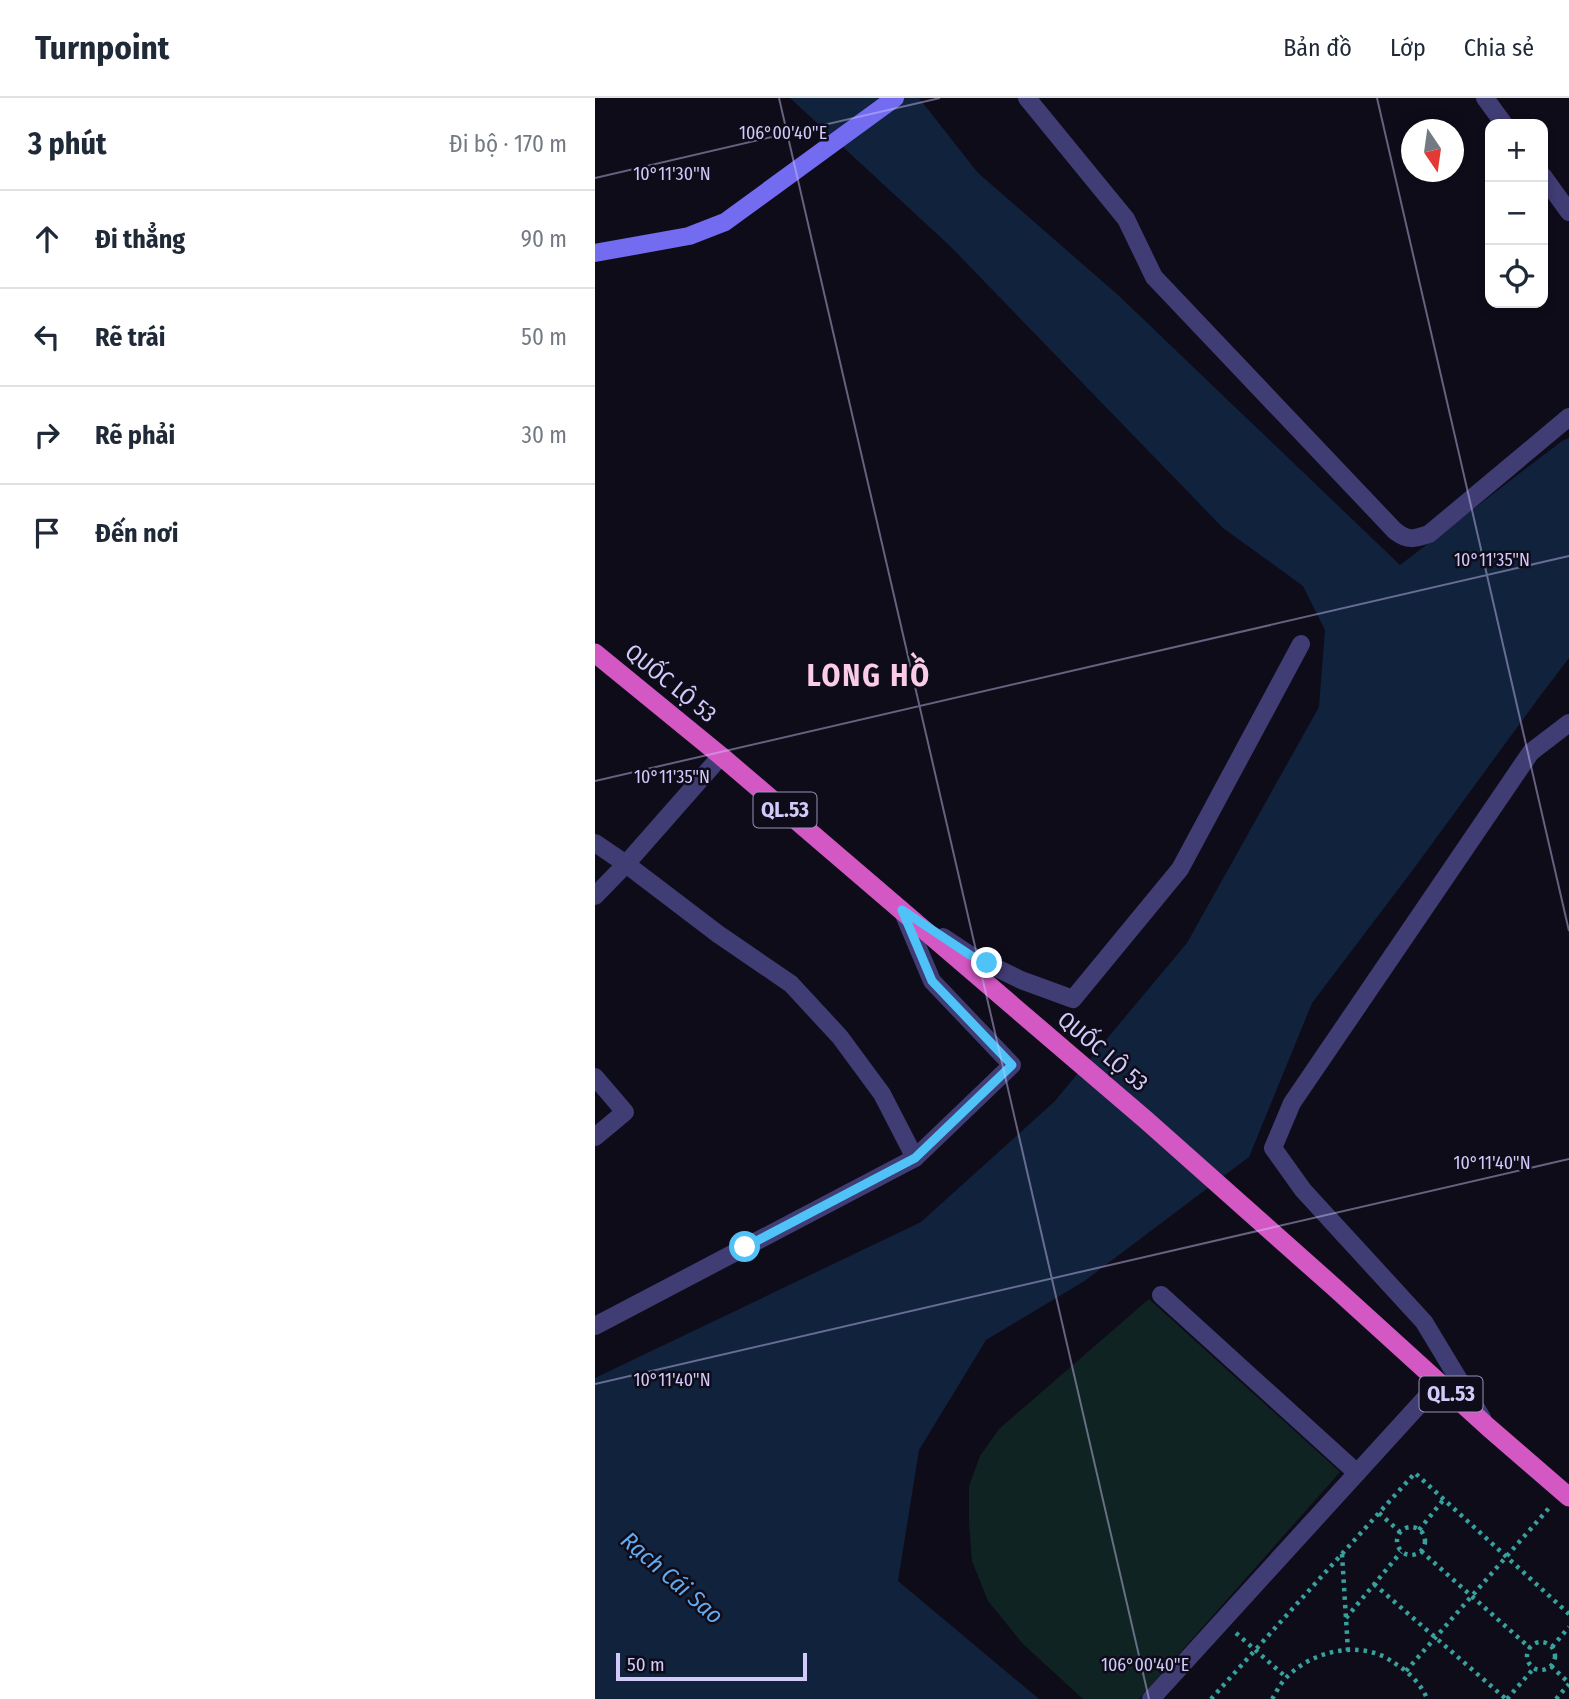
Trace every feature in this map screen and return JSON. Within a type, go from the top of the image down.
[{"type":"highway","name":"QUỐC LỘ 53","points":[[595,653],[721,756],[1146,1120],[1566,1495]]},
{"type":"main road","points":[[595,253],[689,236],[725,222],[895,98]]},
{"type":"street","points":[[1027,98],[1126,219],[1154,277],[1395,531],[1404,537],[1416,539],[1429,534],[1569,417]]},
{"type":"street","points":[[1485,98],[1500,119]]},
{"type":"street","points":[[1547,182],[1569,212]]},
{"type":"street","points":[[902,910],[970,955],[1021,980],[1073,999],[1180,869],[1301,644]]},
{"type":"street","points":[[1488,1427],[1424,1322],[1303,1190],[1273,1148],[1292,1103],[1531,752],[1569,723]]},
{"type":"street","points":[[595,896],[721,756]]},
{"type":"street","points":[[595,843],[791,984],[840,1037],[882,1094],[915,1158]]},
{"type":"street","points":[[595,1326],[915,1158],[1012,1065],[932,981],[902,910]]},
{"type":"street","points":[[595,1077],[625,1112],[595,1136]]},
{"type":"street","points":[[1161,1295],[1357,1473]]},
{"type":"street","points":[[1151,1699],[1439,1383]]},
{"type":"path","points":[[1211,1699],[1415,1473],[1569,1614]]},
{"type":"path","points":[[1406,1671],[1507,1556],[1566,1495]]},
{"type":"path","points":[[1419,1530],[1444,1499]]},
{"type":"path","points":[[1379,1513],[1400,1532]]},
{"type":"path","points":[[1410,1527],[1419,1530],[1425,1541],[1421,1551],[1414,1555],[1401,1552],[1397,1544],[1400,1532],[1410,1527]]},
{"type":"path","points":[[1421,1551],[1530,1648]]},
{"type":"path","points":[[1346,1618],[1401,1552]]},
{"type":"path","points":[[1342,1554],[1348,1651]]},
{"type":"path","points":[[1374,1584],[1506,1699],[1534,1668]]},
{"type":"path","points":[[1222,1620],[1286,1678]]},
{"type":"path","points":[[1552,1647],[1569,1627]]},
{"type":"path","points":[[1541,1642],[1552,1647],[1556,1656],[1551,1666],[1545,1670],[1534,1668],[1527,1658],[1530,1648],[1541,1642]]},
{"type":"path","points":[[1272,1699],[1286,1678],[1304,1663],[1329,1652],[1357,1650],[1383,1656],[1406,1671],[1426,1693],[1427,1699]]},
{"type":"path","points":[[1551,1666],[1569,1683],[1556,1699]]},
{"type":"green space","points":[[1149,1299],[1340,1472],[1139,1699],[1083,1699],[1023,1644],[988,1601],[972,1561],[969,1486],[980,1456],[999,1429]]},
{"type":"water","name":"Rạch Cái Sao","points":[[790,98],[919,98],[978,173],[1118,295],[1400,565],[1569,438],[1569,658],[1312,1003],[1249,1157],[1083,1282],[986,1340],[919,1450],[898,1581],[1039,1699],[595,1699],[595,1378],[921,1222],[1054,1102],[1187,943],[1319,707],[1325,630],[1303,586],[1223,528],[950,246]]},
{"type":"district","name":"LONG HỒ","points":[[869,676]]},
{"type":"route","points":[[745,1247],[915,1158],[1012,1065],[932,981],[902,910],[970,955],[987,963]]}]
